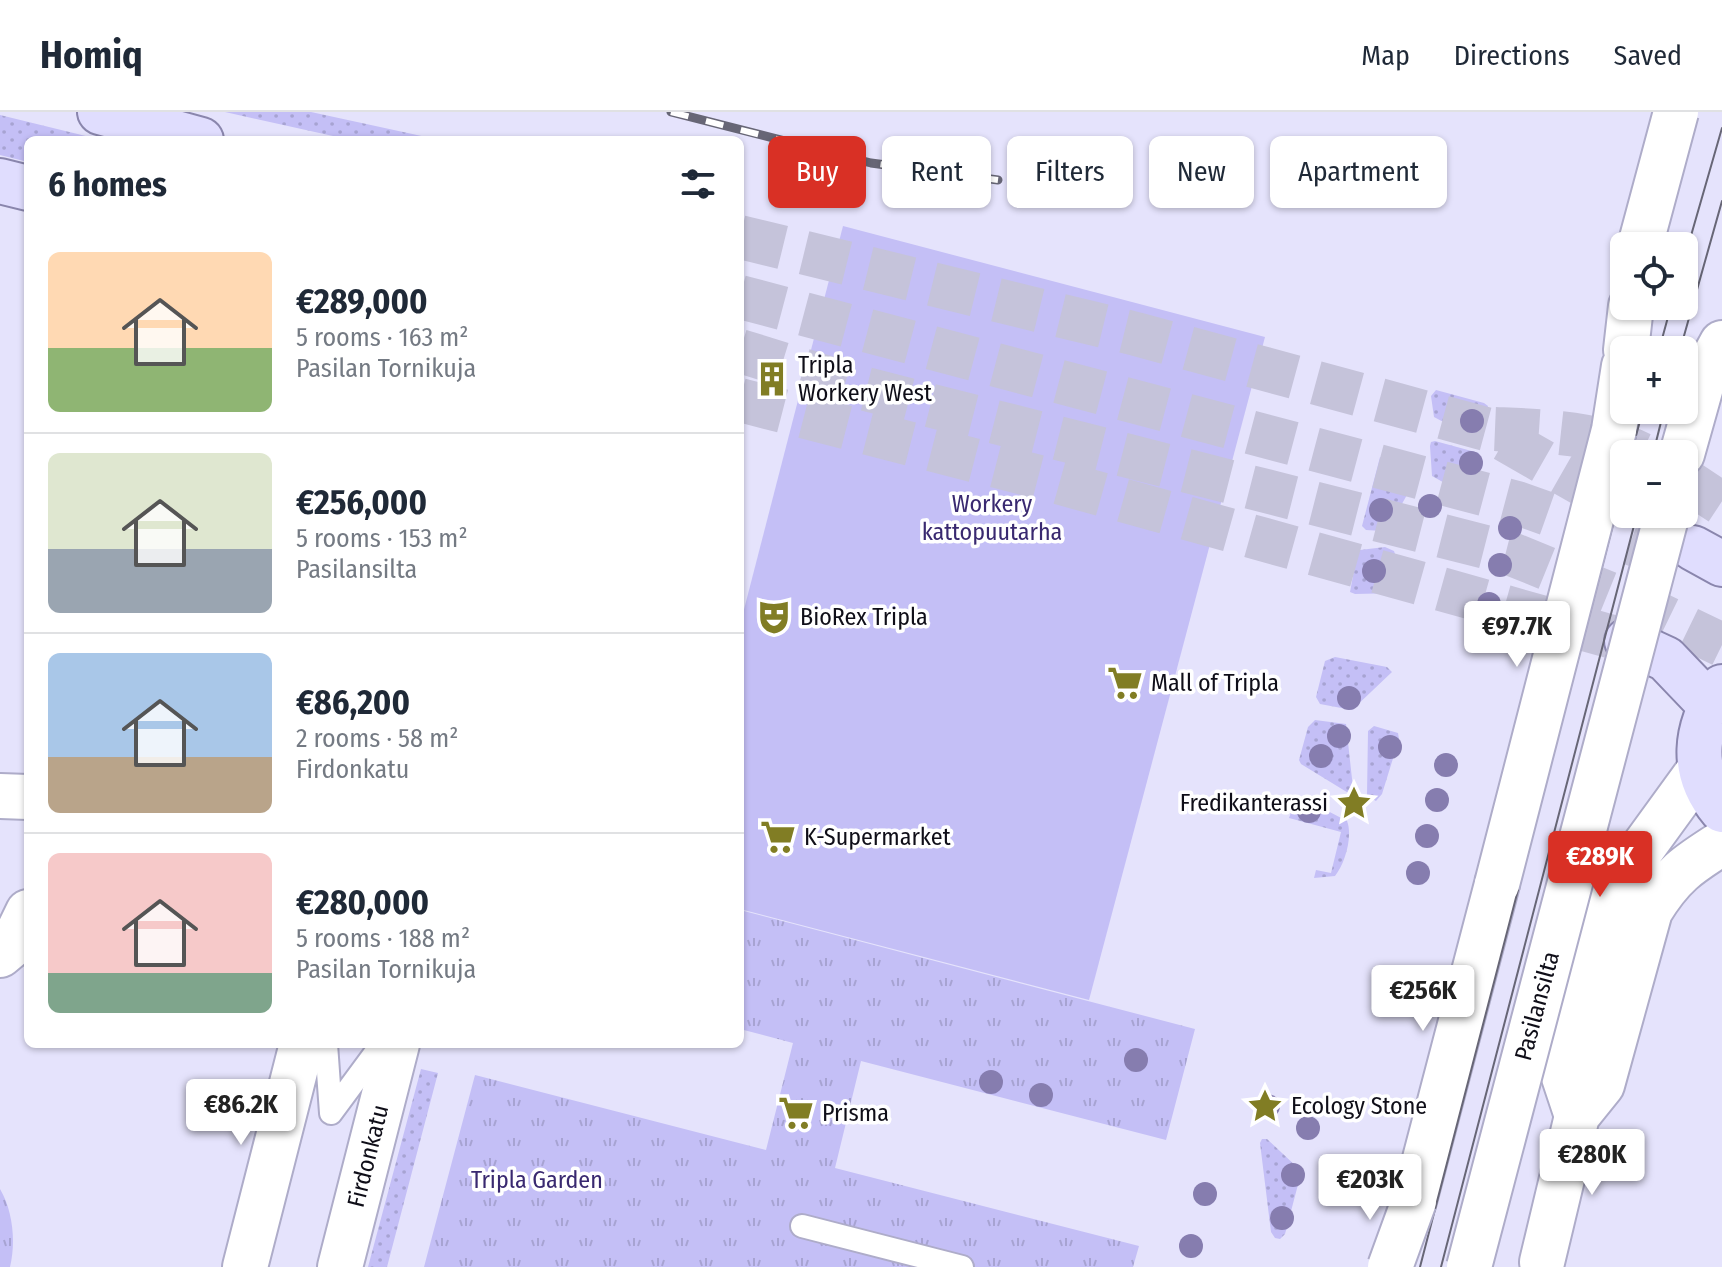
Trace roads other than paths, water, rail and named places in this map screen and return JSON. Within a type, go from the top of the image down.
[{"type":"main road","points":[[100,112],[187,136]]},
{"type":"main road","points":[[0,181],[24,187]]},
{"type":"main road","points":[[1627,641],[1666,659],[1716,696],[1699,739],[1700,769],[1713,800],[1722,810]]},
{"type":"street","points":[[1644,232],[1676,112]]},
{"type":"street","points":[[1686,440],[1704,376],[1722,343]]},
{"type":"street","points":[[1390,1267],[1414,1201],[1436,1119],[1615,424]]},
{"type":"street","name":"Pasilansilta","points":[[1469,1267],[1663,528]]},
{"type":"street","points":[[1577,1116],[1563,1074],[1606,907],[1615,886],[1700,769]]},
{"type":"street","points":[[0,796],[24,797]]},
{"type":"street","points":[[1538,1263],[1577,1116],[1602,1085],[1650,911],[1681,869],[1722,843]]},
{"type":"street","points":[[0,955],[12,945],[24,920]]},
{"type":"street","points":[[245,1267],[301,1048]]},
{"type":"street","name":"Firdonkatu","points":[[340,1267],[396,1048]]},
{"type":"lane","points":[[326,1048],[331,1113],[379,1048]]},
{"type":"lane","points":[[802,1226],[962,1267]]},
{"type":"tunnel","points":[[744,238],[1136,334],[1486,429],[1610,500]]},
{"type":"tunnel","points":[[744,298],[1517,503],[1692,565]]},
{"type":"tunnel","points":[[744,352],[854,386],[1509,553],[1650,610],[1722,645]]},
{"type":"tunnel","points":[[744,401],[1043,478],[1627,641]]},
{"type":"tunnel","points":[[1495,429],[1550,432],[1610,442]]},
{"type":"tunnel","points":[[1698,488],[1722,504]]},
{"type":"tram line","points":[[1692,232],[1722,128]]},
{"type":"tram line","points":[[1684,336],[1722,201]]},
{"type":"tram line","points":[[1663,336],[1667,320]]},
{"type":"tram line","points":[[1635,440],[1639,424]]},
{"type":"tram line","points":[[1656,440],[1660,424]]},
{"type":"tram line","points":[[1420,1267],[1612,528]]},
{"type":"tram line","points":[[1441,1267],[1633,528]]},
{"type":"railway","points":[[671,112],[871,163],[998,180]]},
{"type":"place","name":"Tripla Workery West","points":[[772,379]]},
{"type":"place","name":"BioRex Tripla","points":[[774,617]]},
{"type":"place","name":"Mall of Tripla","points":[[1125,683]]},
{"type":"place","name":"Fredikanterassi","points":[[1354,803]]},
{"type":"place","name":"K-Supermarket","points":[[778,837]]},
{"type":"place","name":"Ecology Stone","points":[[1265,1106]]},
{"type":"place","name":"Prisma","points":[[796,1113]]},
{"type":"park label","name":"Workery kattopuutarha","points":[[992,518]]},
{"type":"park label","name":"Tripla Garden","points":[[537,1180]]}]
